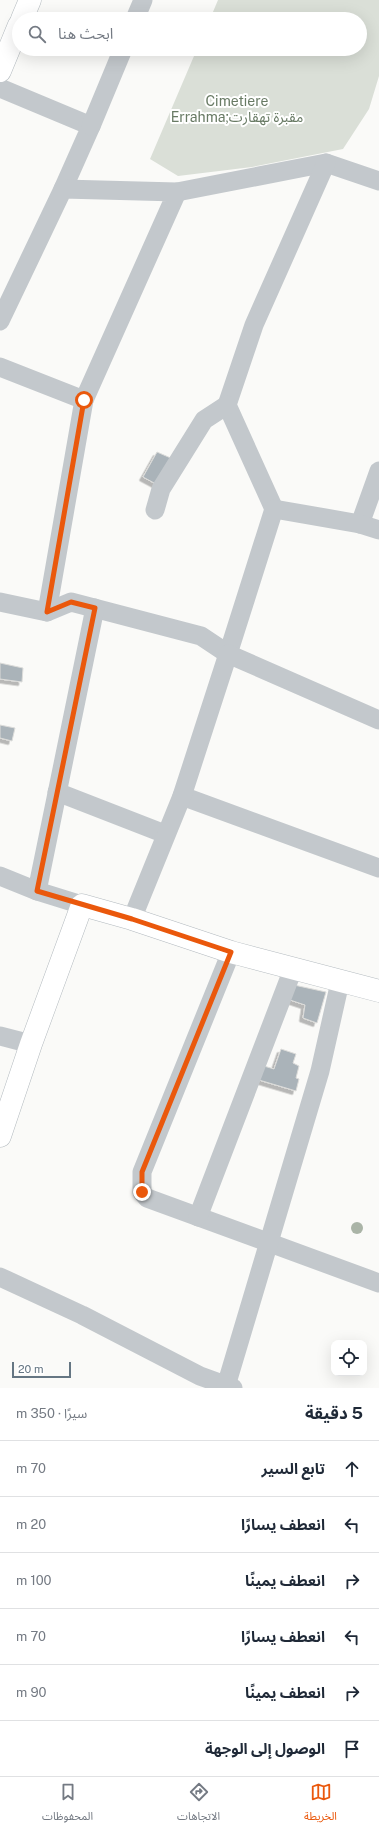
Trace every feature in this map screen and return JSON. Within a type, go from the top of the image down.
[{"type":"street","points":[[25,12],[30,0]]},
{"type":"street","points":[[138,12],[143,0]]},
{"type":"street","points":[[0,71],[12,43]]},
{"type":"street","points":[[0,320],[63,189],[91,126],[119,56]]},
{"type":"street","points":[[0,88],[91,126]]},
{"type":"street","points":[[63,189],[177,192],[326,163],[379,181]]},
{"type":"street","points":[[155,510],[161,489],[204,420],[228,405],[254,325],[326,163]]},
{"type":"street","points":[[47,612],[84,400],[177,192]]},
{"type":"street","points":[[0,367],[84,400]]},
{"type":"street","points":[[132,919],[148,882],[165,834],[182,796],[274,509],[228,405]]},
{"type":"street","points":[[360,524],[379,471]]},
{"type":"street","points":[[274,509],[360,524],[379,530]]},
{"type":"street","points":[[0,602],[47,612],[71,602],[201,636],[228,654],[379,720]]},
{"type":"street","points":[[37,891],[56,792],[95,608]]},
{"type":"street","points":[[56,792],[165,834]]},
{"type":"street","points":[[182,796],[379,868]]},
{"type":"street","points":[[0,876],[37,891],[132,919],[231,952],[340,982],[379,991]]},
{"type":"street","points":[[0,1136],[31,1044],[82,905]]},
{"type":"street","points":[[231,952],[142,1172],[142,1192],[147,1198],[379,1283]]},
{"type":"street","points":[[198,1216],[294,969]]},
{"type":"street","points":[[0,1277],[82,1315],[198,1382],[229,1387],[269,1242],[320,1071],[340,982]]},
{"type":"street","points":[[0,1036],[31,1044]]},
{"type":"green space","name":"Cimetiere Errahma;مقبرة تهقارت","points":[[218,0],[379,0],[379,76],[369,109],[343,149],[252,167],[178,176],[150,159],[194,56],[367,56],[367,12],[213,12]]},
{"type":"building","points":[[157,452],[173,459],[156,484],[143,477]]},
{"type":"building","points":[[0,663],[23,668],[22,682],[0,679]]},
{"type":"building","points":[[0,725],[15,728],[12,741],[0,738]]},
{"type":"building","points":[[294,985],[326,992],[317,1023],[303,1018],[305,1005],[290,1000]]},
{"type":"building","points":[[281,1049],[296,1054],[293,1063],[299,1066],[296,1078],[299,1079],[296,1091],[259,1080],[264,1066],[274,1069]]},
{"type":"route","points":[[84,400],[47,612],[71,602],[95,608],[56,792],[37,891],[132,919],[231,952],[142,1172],[142,1192]]}]
